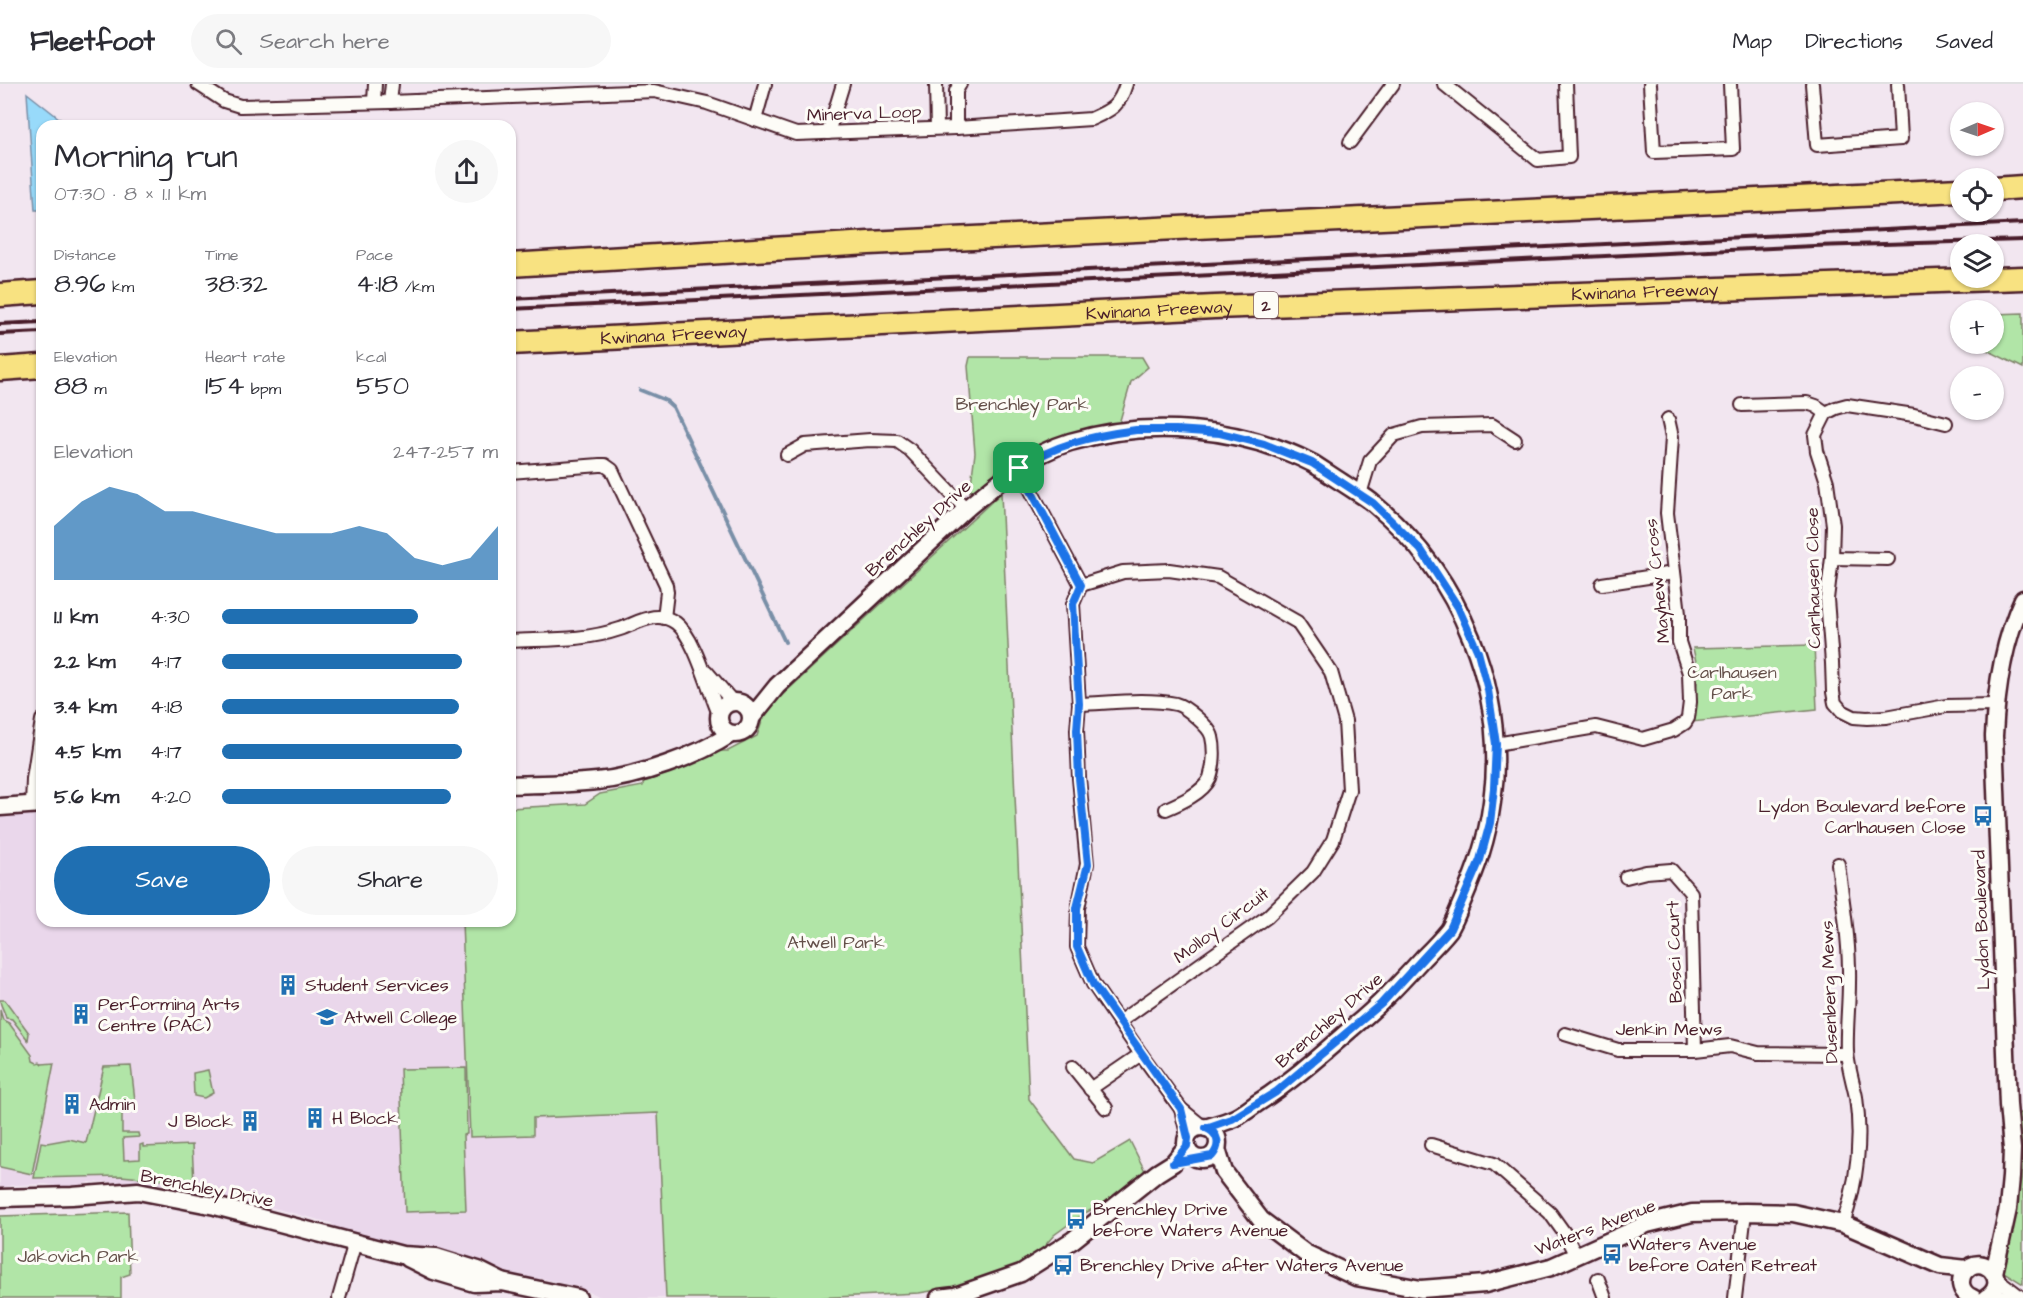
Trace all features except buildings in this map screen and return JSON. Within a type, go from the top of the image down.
[{"type":"highway","points":[[2004,188],[2023,187]]},
{"type":"highway","points":[[516,266],[857,244],[1950,190]]},
{"type":"highway","name":"Kwinana Freeway","points":[[516,343],[1215,307],[2023,279]]},
{"type":"highway","points":[[0,295],[36,292]]},
{"type":"highway","points":[[0,369],[36,366]]},
{"type":"street","name":"Minerva Loop","points":[[198,84],[224,101],[240,106],[390,102],[558,89],[654,91],[707,103],[796,134],[956,129],[1091,118],[1110,111],[1123,96],[1126,84]]},
{"type":"street","points":[[374,102],[375,84]]},
{"type":"street","points":[[390,102],[392,84]]},
{"type":"street","points":[[755,120],[765,84]]},
{"type":"street","points":[[828,133],[843,84]]},
{"type":"street","points":[[936,84],[937,128]]},
{"type":"street","points":[[956,129],[956,91],[960,84]]},
{"type":"street","points":[[1350,142],[1393,84]]},
{"type":"street","points":[[1444,84],[1538,160],[1569,158],[1566,84]]},
{"type":"street","points":[[1650,84],[1654,152],[1732,149],[1731,84]]},
{"type":"street","points":[[1812,84],[1817,145],[1901,139],[1898,84]]},
{"type":"street","points":[[1742,405],[1807,404],[1816,406],[1827,413],[1836,408],[1859,406],[1946,423]]},
{"type":"street","name":"Carlhausen Close","points":[[1827,413],[1815,435],[1830,500],[1833,525],[1827,600],[1835,703],[1842,711],[1854,717],[1867,718],[1886,717],[1946,706],[1995,705]]},
{"type":"street","name":"Mayhew Cross","points":[[1496,744],[1596,727],[1643,740],[1674,730],[1685,723],[1688,718],[1689,673],[1679,642],[1667,513],[1672,437],[1668,419]]},
{"type":"street","points":[[1360,494],[1370,460],[1394,435],[1422,427],[1492,425],[1515,440]]},
{"type":"street","name":"Brenchley Drive","points":[[752,717],[777,686],[966,509],[999,481],[1039,455],[1067,443],[1102,434],[1136,430],[1220,433],[1264,444],[1312,463],[1360,494],[1373,503],[1421,550],[1458,607],[1478,652],[1496,744],[1494,788],[1480,860],[1450,929],[1381,1004],[1276,1092],[1232,1119],[1202,1143],[1157,1173],[1073,1240],[1021,1273],[955,1296],[939,1298]]},
{"type":"street","points":[[787,455],[805,445],[870,440],[897,441],[910,450],[966,509]]},
{"type":"street","points":[[516,472],[600,465],[609,467],[666,585],[668,592],[664,618]]},
{"type":"street","points":[[1019,468],[1081,585],[1073,604],[1079,704],[1077,730],[1079,778],[1088,864],[1077,908],[1077,947],[1093,984],[1181,1109],[1202,1143]]},
{"type":"street","points":[[1832,558],[1888,559]]},
{"type":"street","name":"Molloy Circuit","points":[[1081,585],[1123,572],[1169,570],[1218,577],[1297,622],[1330,672],[1345,721],[1349,790],[1333,840],[1313,872],[1267,917],[1119,1022]]},
{"type":"street","points":[[1602,584],[1674,573]]},
{"type":"street","name":"Lydon Boulevard","points":[[1988,1297],[1996,1287],[1995,1275],[2000,1241],[2008,1209],[2012,1149],[2008,1105],[1994,736],[1995,705],[2006,645],[2023,599]]},
{"type":"street","points":[[516,641],[588,637],[620,629],[647,617],[664,618],[677,624],[683,631],[701,666],[723,723],[736,734],[746,731],[752,717],[748,708],[736,702],[701,666]]},
{"type":"street","name":"Brenchley Drive","points":[[736,702],[777,686]]},
{"type":"street","points":[[516,786],[598,781],[645,771],[693,753],[718,742],[723,723],[724,706],[736,702]]},
{"type":"street","points":[[1079,704],[1149,702],[1178,704],[1194,715],[1212,734],[1214,754],[1209,779],[1190,798],[1166,809]]},
{"type":"street","points":[[36,759],[33,779],[36,798]]},
{"type":"street","points":[[0,807],[36,805]]},
{"type":"street","name":"Dusenberg Mews","points":[[1838,864],[1847,930],[1849,983],[1846,1022],[1847,1054],[1856,1100],[1857,1170],[1852,1198],[1843,1224]]},
{"type":"street","name":"Bosci Court","points":[[1626,877],[1646,872],[1671,870],[1691,893],[1695,1050]]},
{"type":"street","name":"Jenkin Mews","points":[[1565,1034],[1618,1050],[1695,1050],[1730,1046],[1758,1053],[1847,1054]]},
{"type":"street","points":[[1090,1089],[1141,1054]]},
{"type":"street","points":[[1073,1067],[1106,1108]]},
{"type":"street","points":[[1181,1109],[1202,1143]]},
{"type":"street","name":"Waters Avenue","points":[[1202,1143],[1261,1220],[1305,1253],[1356,1277],[1421,1289],[1485,1284],[1551,1268],[1647,1224],[1692,1214],[1745,1212],[1793,1213],[1843,1224],[1940,1266],[1966,1284]]},
{"type":"street","points":[[1431,1145],[1494,1164],[1550,1213],[1565,1234],[1576,1256]]},
{"type":"street","name":"Brenchley Drive","points":[[0,1197],[72,1196],[138,1191],[215,1206],[402,1255],[436,1257],[474,1283],[502,1282],[578,1298]]},
{"type":"street","points":[[1735,1298],[1745,1212]]},
{"type":"street","points":[[1966,1284],[2000,1241]]},
{"type":"street","points":[[339,1298],[355,1242]]},
{"type":"street","points":[[1966,1284],[1987,1266],[2022,1298]]},
{"type":"street","points":[[1598,1279],[1605,1298]]},
{"type":"street","points":[[1988,1297],[2008,1298]]},
{"type":"shaded area","name":"Atwell College","points":[[643,786],[666,1298],[603,1298],[578,1287],[544,1279],[518,1278],[337,1231],[331,1223],[247,1201],[235,1203],[193,1189],[171,1185],[90,1182],[76,1187],[63,1188],[46,1184],[0,1188],[0,814],[36,812],[36,927],[516,927],[516,808],[585,804],[600,794]]},
{"type":"green space","points":[[2023,313],[2023,368],[1995,354],[2004,354],[2004,314]]},
{"type":"green space","name":"Brenchley Park","points":[[970,357],[1142,357],[1148,367],[1131,382],[1119,424],[1047,444],[1007,465],[980,489],[970,491],[975,453],[968,366]]},
{"type":"green space","name":"Atwell Park","points":[[1001,493],[1029,1099],[1074,1159],[1093,1163],[1130,1141],[1146,1173],[1101,1205],[1083,1214],[1054,1235],[1042,1249],[1019,1264],[962,1286],[919,1293],[814,1298],[666,1298],[658,1113],[533,1118],[533,1135],[470,1137],[462,927],[516,927],[516,808],[585,804],[600,794],[643,786],[643,782],[719,751],[728,751],[757,736],[764,716],[776,701]]},
{"type":"green space","name":"Carlhausen Park","points":[[1814,645],[1817,709],[1692,722],[1698,671],[1693,648]]},
{"type":"green space","points":[[0,1000],[5,1000],[29,1033],[28,1040],[12,1019],[6,1018]]},
{"type":"green space","points":[[0,1010],[3,1020],[9,1023],[32,1055],[33,1061],[42,1064],[54,1063],[32,1174],[0,1167]]},
{"type":"green space","points":[[131,1066],[136,1109],[122,1110],[122,1133],[138,1133],[139,1137],[123,1138],[124,1160],[140,1159],[140,1145],[143,1144],[143,1147],[192,1145],[194,1183],[121,1176],[34,1178],[41,1142],[69,1139],[86,1143],[104,1067]]},
{"type":"green space","points":[[466,1068],[467,1134],[463,1135],[466,1210],[405,1212],[400,1069]]},
{"type":"green space","points":[[208,1070],[213,1093],[204,1098],[194,1096],[193,1073]]},
{"type":"green space","points":[[2023,1112],[2023,1284],[2002,1271],[2015,1198],[2017,1114]]},
{"type":"green space","name":"Jakovich Park","points":[[128,1212],[130,1274],[121,1277],[121,1298],[0,1298],[0,1216]]},
{"type":"water","points":[[27,93],[61,120],[36,120],[35,210]]},
{"type":"waterway","points":[[640,390],[665,400],[673,407],[785,642]]},
{"type":"railway","points":[[516,299],[2023,223]]},
{"type":"railway","points":[[516,309],[1814,246],[2023,240]]},
{"type":"railway","points":[[0,324],[36,322]]},
{"type":"railway","points":[[0,334],[36,332]]},
{"type":"place","name":"Lydon Boulevard before Carlhausen Close","points":[[1983,816]]},
{"type":"place","name":"Student Services","points":[[288,985]]},
{"type":"place","name":"Performing Arts Centre (PAC)","points":[[81,1014]]},
{"type":"place","name":"Atwell College","points":[[327,1017]]},
{"type":"place","name":"Admin","points":[[72,1104]]},
{"type":"place","name":"H Block","points":[[315,1118]]},
{"type":"place","name":"J Block","points":[[250,1121]]},
{"type":"place","name":"Brenchley Drive before Waters Avenue","points":[[1076,1219]]},
{"type":"place","name":"Waters Avenue before Oaten Retreat","points":[[1612,1254]]},
{"type":"place","name":"Brenchley Drive after Waters Avenue","points":[[1063,1265]]},
{"type":"route","points":[[1136,430],[1220,433],[1264,444],[1312,463],[1373,503],[1421,550],[1458,607],[1478,652],[1488,690],[1496,744],[1494,788],[1490,823],[1480,860],[1450,929],[1381,1004],[1276,1092],[1232,1119],[1206,1128],[1214,1132],[1218,1140],[1215,1153],[1208,1158],[1173,1163],[1187,1146],[1188,1138],[1181,1109],[1093,984],[1077,947],[1077,908],[1088,864],[1079,778],[1077,730],[1079,704],[1073,604],[1081,585],[1019,468],[1039,455],[1067,443],[1102,434],[1136,430]]}]
